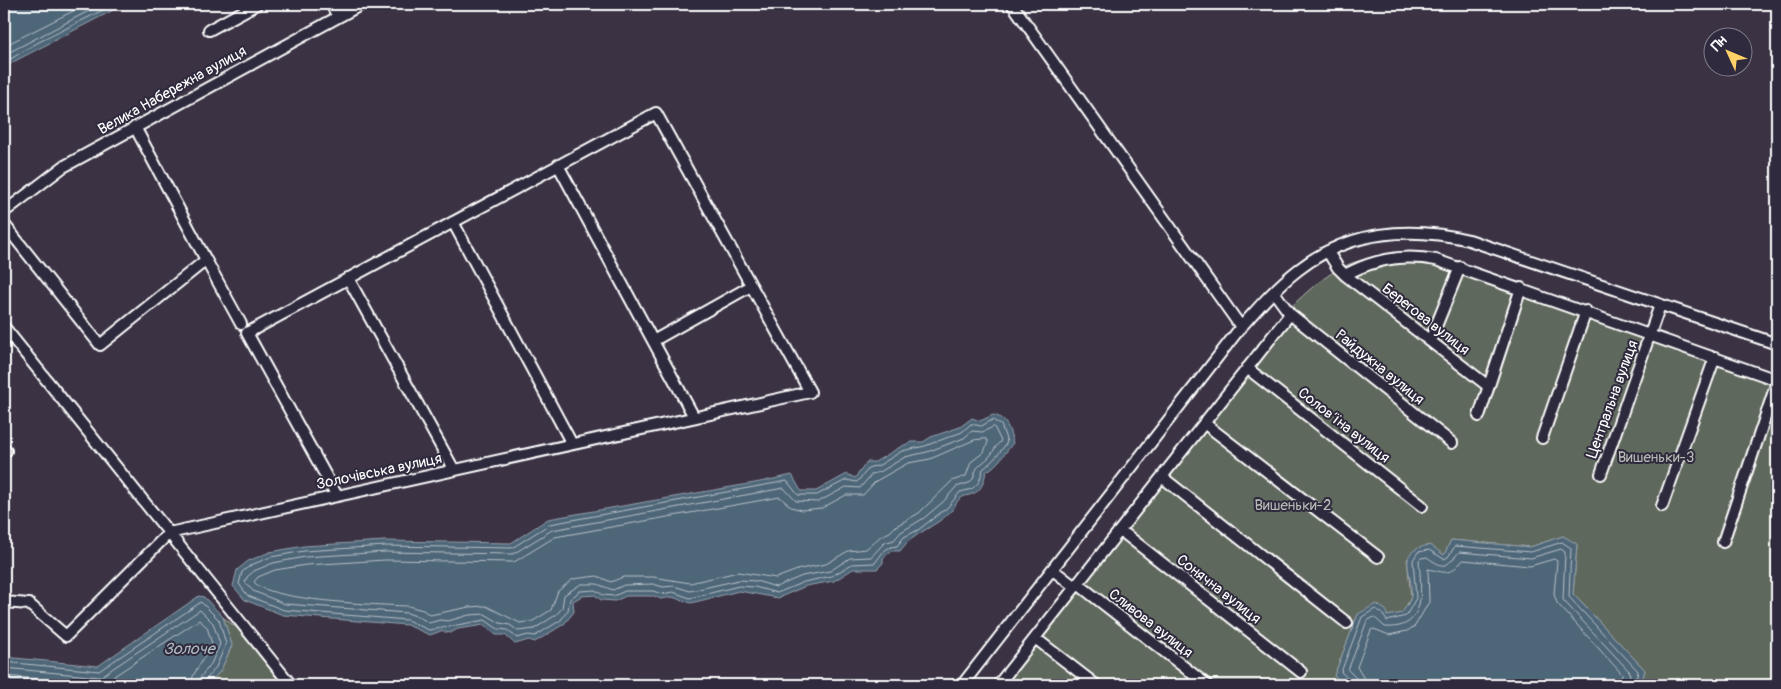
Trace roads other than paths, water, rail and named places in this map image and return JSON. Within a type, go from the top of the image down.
[{"type":"street","points":[[209,30],[257,4]]},
{"type":"street","points":[[331,4],[338,17]]},
{"type":"street","name":"Велика Набережна вулиця","points":[[4,212],[63,167],[362,4]]},
{"type":"street","points":[[1012,4],[1241,328]]},
{"type":"street","points":[[337,496],[247,333],[656,112],[751,286],[653,341]]},
{"type":"street","points":[[135,127],[241,324]]},
{"type":"street","points":[[558,165],[694,417]]},
{"type":"street","points":[[453,222],[572,444]]},
{"type":"street","points":[[4,224],[100,345],[206,260]]},
{"type":"street","points":[[962,685],[1241,328],[1274,292],[1299,269],[1328,252],[1376,236],[1403,231],[1436,233],[1469,240],[1777,344]]},
{"type":"street","name":"Берегова вулиця","points":[[1328,252],[1345,275],[1488,386]]},
{"type":"street","points":[[1345,275],[1371,262],[1391,258],[1420,257],[1460,267],[1521,288],[1777,381],[1722,542]]},
{"type":"street","points":[[1430,341],[1460,267]]},
{"type":"street","points":[[348,278],[454,470]]},
{"type":"street","name":"Золочівська вулиця","points":[[169,532],[810,392],[751,286]]},
{"type":"street","points":[[1479,416],[1521,288]]},
{"type":"street","name":"Райдужна вулиця","points":[[1274,292],[1290,314],[1452,444]]},
{"type":"street","name":"Центральна вулиця","points":[[1601,474],[1660,305]]},
{"type":"street","points":[[1542,438],[1586,311]]},
{"type":"street","points":[[998,685],[1290,314]]},
{"type":"street","points":[[4,327],[291,685]]},
{"type":"street","points":[[1662,506],[1715,357]]},
{"type":"street","name":"Соловʼїна вулиця","points":[[1248,368],[1422,506]]},
{"type":"street","points":[[1204,423],[1378,557]]},
{"type":"street","points":[[1162,477],[1347,622]]},
{"type":"street","name":"Сонячна вулиця","points":[[1120,530],[1300,672]]},
{"type":"street","points":[[4,602],[29,604],[66,636],[169,532]]},
{"type":"street","name":"Сливова вулиця","points":[[1053,570],[1207,685]]},
{"type":"street","points":[[1035,638],[1096,685]]},
{"type":"water","points":[[4,4],[125,4],[13,62],[4,70]]},
{"type":"water","points":[[993,415],[998,416],[1005,422],[1013,443],[998,462],[986,472],[978,491],[959,499],[946,516],[911,539],[900,551],[891,551],[883,558],[883,563],[877,569],[853,569],[834,581],[806,586],[778,598],[739,591],[691,603],[672,597],[661,599],[654,596],[626,596],[615,601],[601,600],[595,595],[582,596],[573,601],[574,612],[564,624],[535,642],[529,640],[515,644],[505,635],[496,635],[484,625],[458,629],[450,633],[441,631],[430,635],[407,625],[283,615],[245,600],[233,586],[237,570],[248,561],[270,552],[304,546],[384,541],[511,543],[548,519],[792,475],[801,491],[816,491],[847,474],[855,478],[867,462],[875,462],[911,442],[923,442],[931,437],[960,427],[972,418],[980,421]]},
{"type":"water","points":[[1563,536],[1577,544],[1573,594],[1645,670],[1641,685],[1349,685],[1334,676],[1358,614],[1376,604],[1386,610],[1387,616],[1402,613],[1411,596],[1408,563],[1412,552],[1430,545],[1444,555],[1451,540],[1530,547]]},
{"type":"water","name":"Золоче","points":[[199,596],[204,597],[223,617],[232,645],[221,670],[208,685],[4,685],[4,657],[98,666]]},
{"type":"park label","name":"Вишеньки-3","points":[[1656,457]]},
{"type":"park label","name":"Вишеньки-2","points":[[1293,505]]}]
